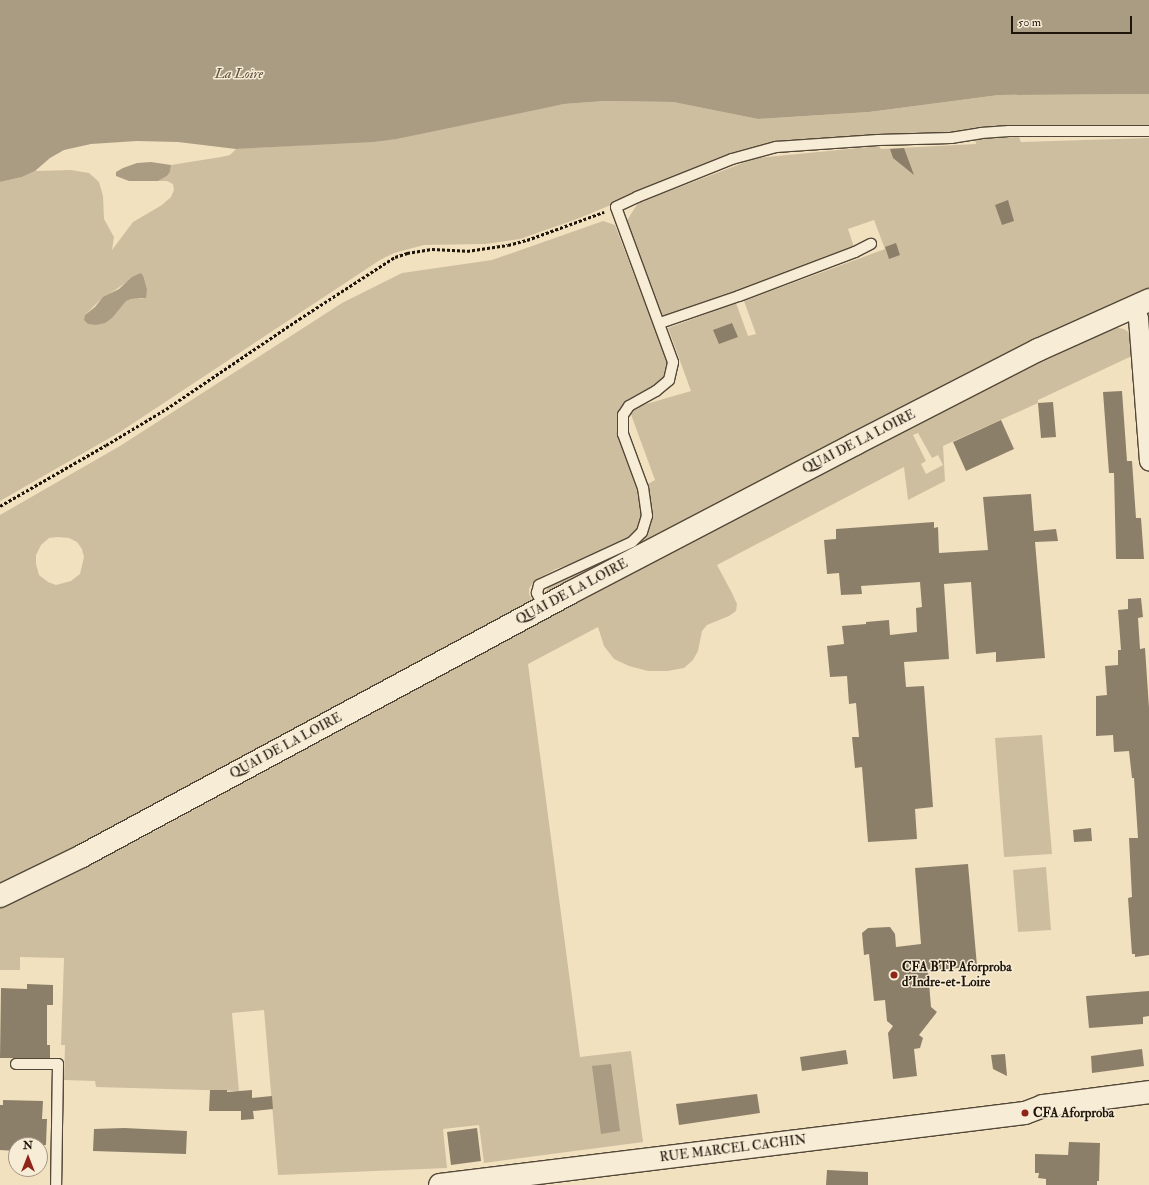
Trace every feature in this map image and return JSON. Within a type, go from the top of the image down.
[{"type":"main road","name":"QUAI DE LA LOIRE","points":[[0,896],[89,852],[544,607],[1030,354],[1142,303]]},
{"type":"main road","name":"RUE MARCEL CACHIN","points":[[440,1185],[1025,1113],[1043,1106],[1149,1092]]},
{"type":"main road","name":"RUE MARCEL CACHIN","points":[[1025,1113],[1045,1118],[1149,1105]]},
{"type":"street","points":[[1142,303],[1138,318],[1149,462]]},
{"type":"lane","points":[[544,607],[537,593],[540,585],[623,548],[632,542],[642,532],[647,516],[643,488],[624,434],[624,415],[629,406],[664,386],[672,374],[673,362],[660,323],[616,207],[637,197],[732,159],[776,147],[878,140],[951,138],[981,133],[1009,131],[1149,131]]},
{"type":"lane","points":[[660,323],[768,285],[855,252],[871,244]]},
{"type":"lane","points":[[16,1064],[58,1064],[56,1185]]},
{"type":"path","points":[[0,506],[166,409],[299,319],[395,257],[407,253],[432,249],[467,251],[508,245],[528,240],[616,207]]},
{"type":"shaded area","points":[[1149,94],[1149,128],[980,128],[944,134],[862,136],[760,146],[739,152],[577,219],[520,239],[486,244],[424,245],[394,253],[380,260],[120,432],[0,501],[0,182],[22,177],[35,171],[71,170],[89,173],[99,182],[103,196],[104,219],[114,237],[112,250],[133,222],[162,205],[171,197],[174,190],[173,184],[167,181],[158,181],[167,176],[170,172],[171,165],[230,155],[236,149],[397,139],[513,113],[564,104],[605,101],[673,102],[758,119],[869,112],[999,95]],"holes":[[[140,273],[144,278],[147,289],[143,299],[131,299],[85,315],[99,301]]]},
{"type":"shaded area","points":[[1019,137],[1021,142],[1149,138],[1149,289],[1051,333],[543,595],[550,585],[644,536],[646,485],[655,480],[629,409],[691,391],[668,328],[736,303],[748,336],[756,334],[744,301],[885,249],[874,220],[848,229],[854,247],[662,319],[626,222],[638,203],[756,158],[879,146],[881,149],[976,144],[975,139]]},
{"type":"shaded area","points":[[603,221],[615,225],[668,364],[665,377],[660,383],[622,411],[643,516],[638,529],[631,538],[588,558],[556,569],[539,578],[529,589],[529,594],[533,602],[107,833],[0,885],[0,515],[120,446],[342,303],[402,273],[492,260]],"holes":[[[49,538],[69,538],[77,542],[82,549],[84,557],[80,574],[71,581],[56,585],[48,582],[39,575],[36,564],[36,555],[41,545]]]},
{"type":"shaded area","points":[[1114,327],[1124,329],[1130,333],[1134,355],[1038,400],[1038,403],[943,446],[945,481],[908,500],[904,467],[717,565],[737,604],[736,611],[729,616],[707,625],[702,631],[698,651],[693,660],[684,668],[667,671],[648,671],[629,666],[614,659],[604,646],[598,627],[528,664],[580,1057],[631,1051],[643,1142],[484,1163],[479,1125],[443,1129],[447,1168],[278,1175],[264,1010],[232,1013],[239,1091],[96,1087],[95,1081],[64,1080],[65,1045],[61,1045],[64,958],[20,957],[20,970],[0,970],[0,907],[74,873],[155,831],[693,540],[1031,365]],"holes":[[[918,433],[932,458],[938,455],[943,465],[926,474],[921,464],[926,461],[913,435]]]},
{"type":"shaded area","points":[[1042,735],[1052,854],[1004,857],[995,738]]},
{"type":"shaded area","points":[[1046,867],[1051,930],[1018,932],[1013,870]]},
{"type":"water","name":"La Loire","points":[[0,0],[1149,0],[1149,94],[999,95],[869,112],[758,119],[673,102],[605,101],[564,104],[397,139],[373,142],[236,149],[178,142],[137,141],[91,144],[64,150],[50,158],[35,171],[22,177],[0,182]]},
{"type":"water","points":[[151,162],[171,165],[170,172],[167,176],[158,181],[129,181],[116,176],[116,172],[123,168],[137,163]]},
{"type":"water","points":[[140,273],[144,278],[147,289],[146,298],[131,299],[126,301],[112,318],[105,323],[96,325],[88,324],[84,320],[85,315],[95,307],[103,297],[119,289],[132,277]]},
{"type":"water","points":[[611,1064],[620,1131],[601,1134],[592,1066]]},
{"type":"building","points":[[904,148],[914,175],[893,158],[890,149]]},
{"type":"building","points":[[1008,200],[1014,221],[1002,225],[995,205]]},
{"type":"building","points":[[896,243],[900,255],[889,259],[885,247]]},
{"type":"building","points":[[732,323],[738,337],[719,344],[713,330]]},
{"type":"building","points":[[1122,391],[1127,461],[1132,461],[1136,518],[1141,518],[1144,559],[1116,559],[1114,473],[1109,473],[1103,392]]},
{"type":"building","points":[[1053,402],[1056,437],[1041,438],[1038,403]]},
{"type":"building","points":[[1001,420],[1014,449],[966,471],[953,442]]},
{"type":"building","points":[[1031,494],[1034,531],[1056,529],[1058,541],[1035,542],[1045,658],[996,662],[996,652],[976,654],[971,582],[944,584],[949,659],[904,662],[906,687],[924,686],[933,807],[915,809],[917,839],[868,842],[862,767],[855,768],[852,737],[859,737],[856,703],[849,704],[847,676],[830,677],[827,646],[844,644],[842,626],[866,624],[866,622],[889,620],[890,635],[917,632],[916,608],[922,607],[920,582],[861,586],[862,594],[841,595],[839,573],[827,574],[824,540],[836,539],[836,529],[934,522],[934,528],[938,527],[939,553],[988,550],[983,497]]},
{"type":"building","points":[[1141,598],[1143,617],[1138,618],[1140,649],[1145,648],[1149,708],[1149,955],[1135,957],[1135,954],[1132,954],[1128,898],[1132,897],[1129,838],[1138,838],[1134,778],[1132,778],[1129,751],[1114,752],[1113,735],[1096,736],[1096,696],[1107,695],[1105,666],[1118,665],[1118,650],[1121,650],[1118,610],[1128,609],[1128,599]]},
{"type":"building","points":[[1091,828],[1092,841],[1074,842],[1073,830]]},
{"type":"building","points":[[968,864],[977,966],[928,971],[931,1007],[937,1012],[919,1035],[923,1038],[920,1048],[914,1049],[917,1076],[893,1079],[888,1033],[893,1026],[887,1021],[885,1000],[874,1001],[869,954],[864,955],[862,933],[868,928],[890,927],[895,934],[896,947],[921,944],[915,868]]},
{"type":"building","points":[[27,984],[53,985],[53,1005],[47,1005],[47,1045],[50,1045],[50,1058],[0,1058],[1,988],[27,989]]},
{"type":"building","points":[[1149,991],[1149,1016],[1143,1017],[1143,1024],[1089,1028],[1086,996]]},
{"type":"building","points":[[1142,1049],[1144,1066],[1092,1073],[1091,1056]]},
{"type":"building","points":[[846,1050],[848,1064],[802,1071],[800,1057]]},
{"type":"building","points":[[1005,1054],[1007,1076],[993,1069],[991,1055]]},
{"type":"building","points":[[210,1090],[227,1090],[227,1092],[252,1090],[252,1098],[272,1096],[273,1109],[253,1111],[254,1119],[241,1120],[241,1111],[209,1111]]},
{"type":"building","points":[[757,1094],[760,1113],[679,1125],[676,1104]]},
{"type":"building","points":[[3,1100],[43,1101],[42,1119],[47,1119],[46,1137],[8,1137],[8,1150],[0,1150],[0,1105],[3,1105]]},
{"type":"building","points":[[124,1128],[187,1131],[186,1154],[93,1151],[94,1129]]},
{"type":"building","points":[[477,1128],[481,1161],[451,1165],[447,1132]]},
{"type":"building","points":[[1069,1142],[1100,1143],[1099,1181],[1097,1181],[1097,1185],[1046,1185],[1046,1179],[1038,1178],[1039,1173],[1035,1173],[1035,1154],[1068,1155]]},
{"type":"building","points":[[827,1170],[868,1172],[868,1185],[826,1185]]},
{"type":"place","name":"CFA BTP Aforproba d'Indre-et-Loire","points":[[894,975]]},
{"type":"place","name":"CFA Aforproba","points":[[1025,1113]]}]
